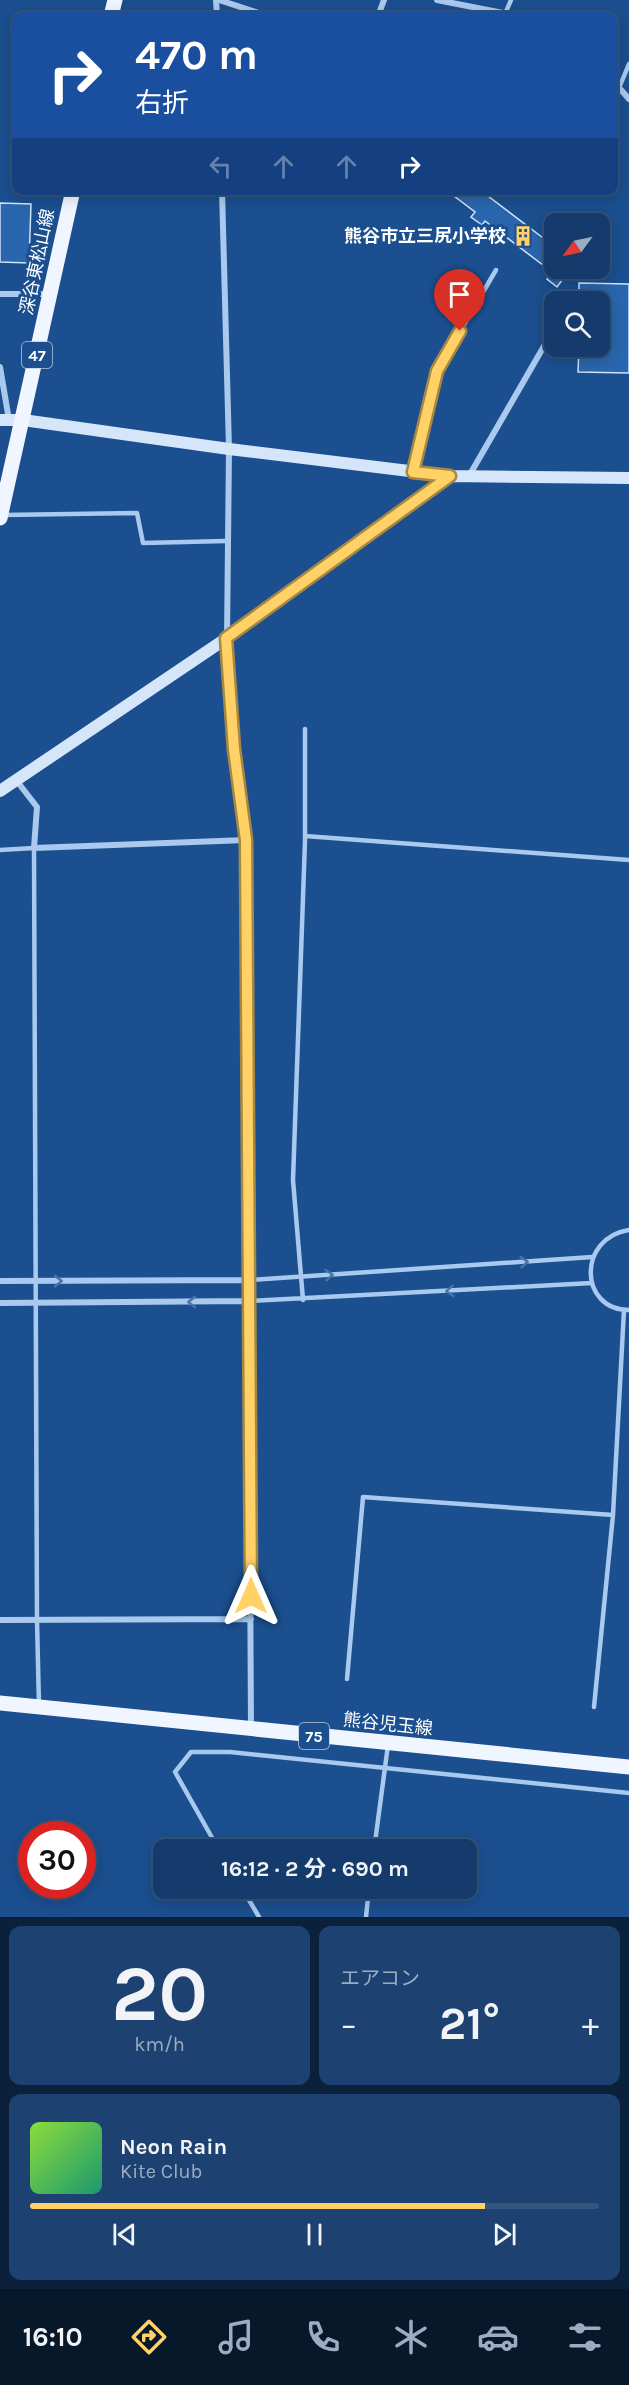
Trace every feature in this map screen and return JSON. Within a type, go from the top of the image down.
[{"type":"main road","name":"深谷東松山線","points":[[0,517],[11,420],[50,294],[72,195]]},
{"type":"main road","name":"熊谷児玉線","points":[[0,1703],[629,1767]]},
{"type":"street","points":[[217,0],[255,12]]},
{"type":"street","points":[[436,0],[495,12]]},
{"type":"street","points":[[619,87],[629,99]]},
{"type":"street","points":[[222,195],[229,450],[226,638],[234,749],[246,840],[251,1729]]},
{"type":"street","points":[[0,294],[50,294]]},
{"type":"street","points":[[469,477],[544,346]]},
{"type":"street","points":[[0,367],[11,420],[229,450],[450,476],[629,478]]},
{"type":"street","points":[[0,791],[226,638],[450,476]]},
{"type":"street","points":[[16,780],[37,807],[34,848],[246,840]]},
{"type":"street","points":[[0,1281],[250,1280]]},
{"type":"street","points":[[0,1303],[250,1301]]},
{"type":"street","points":[[0,1620],[251,1619]]},
{"type":"lane","points":[[619,87],[629,64]]},
{"type":"lane","points":[[413,472],[437,371],[496,270]]},
{"type":"lane","points":[[0,517],[137,513],[143,543],[226,541]]},
{"type":"lane","points":[[303,1300],[293,1180],[305,836],[305,729]]},
{"type":"lane","points":[[305,836],[629,860]]},
{"type":"lane","points":[[0,850],[34,848],[39,1707]]},
{"type":"lane","points":[[594,1707],[613,1515],[626,1310],[604,1301],[592,1283],[592,1257],[607,1237],[629,1230]]},
{"type":"lane","points":[[250,1280],[592,1257]]},
{"type":"lane","points":[[250,1301],[592,1283]]},
{"type":"lane","points":[[347,1679],[363,1497],[613,1515]]},
{"type":"lane","points":[[375,1839],[388,1744]]},
{"type":"lane","points":[[213,1839],[175,1773],[192,1752],[230,1752],[629,1793]]},
{"type":"lane","points":[[248,1899],[259,1917]]},
{"type":"lane","points":[[366,1917],[368,1899]]},
{"type":"building","name":"熊谷市立三尻小学校","points":[[453,195],[487,195],[544,239],[544,266],[485,221],[482,225],[471,217],[475,212]]},
{"type":"building","points":[[0,203],[31,204],[29,263],[0,262]]},
{"type":"building","name":"熊谷市立三尻小学校","points":[[547,279],[563,279],[557,287]]},
{"type":"building","points":[[579,283],[629,284],[629,373],[578,372],[579,357],[610,357],[610,291],[579,291]]},
{"type":"place","name":"熊谷市立三尻小学校","points":[[523,236]]},
{"type":"route","points":[[251,1596],[246,840],[234,749],[226,638],[450,476],[413,472],[437,371],[460,331]]}]
